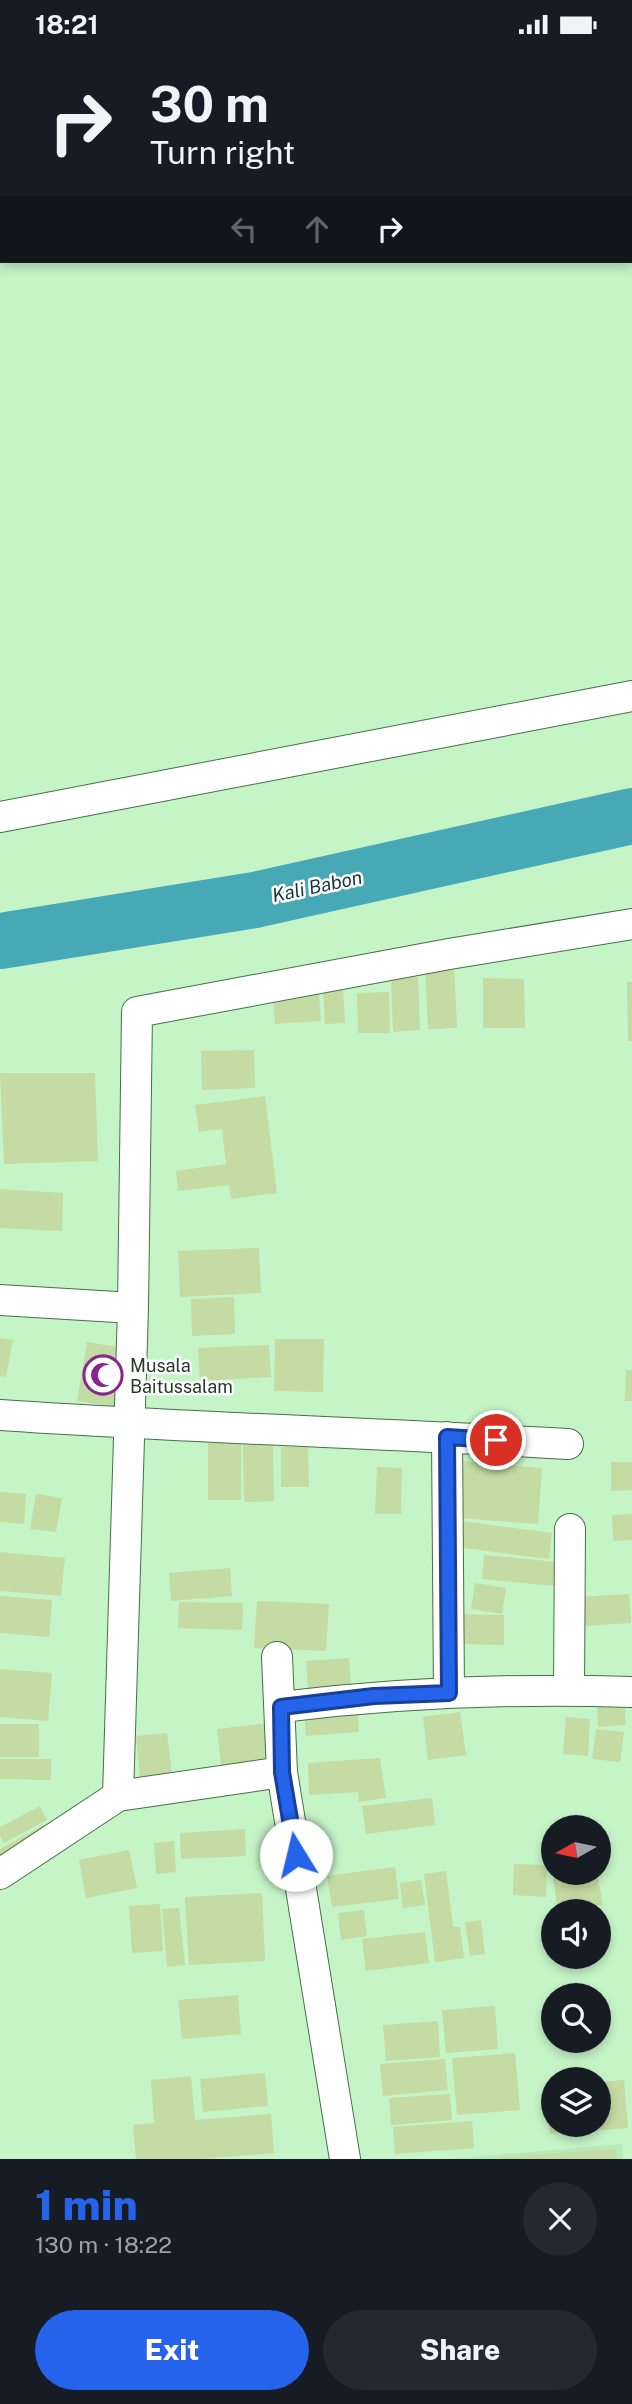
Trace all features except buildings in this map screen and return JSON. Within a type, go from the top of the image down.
[{"type":"street","points":[[0,817],[632,696]]},
{"type":"street","points":[[118,1796],[133,1308],[137,1012],[449,954],[632,924]]},
{"type":"street","points":[[0,1300],[133,1308]]},
{"type":"street","points":[[0,1415],[130,1424],[569,1444]]},
{"type":"street","points":[[447,1437],[449,1693]]},
{"type":"street","points":[[569,1689],[570,1529]]},
{"type":"street","points":[[277,1657],[282,1772],[345,2159]]},
{"type":"street","points":[[281,1707],[374,1696],[569,1689],[632,1692]]},
{"type":"street","points":[[0,1874],[118,1796],[282,1772]]},
{"type":"shaded area","points":[[622,2144],[623,2159],[450,2159]]},
{"type":"waterway","name":"Kali Babon","points":[[0,941],[255,900],[632,816]]},
{"type":"place","name":"Musala Baitussalam","points":[[103,1375]]},
{"type":"route","points":[[296,1855],[282,1772],[281,1707],[374,1696],[449,1693],[447,1437],[496,1440]]}]
